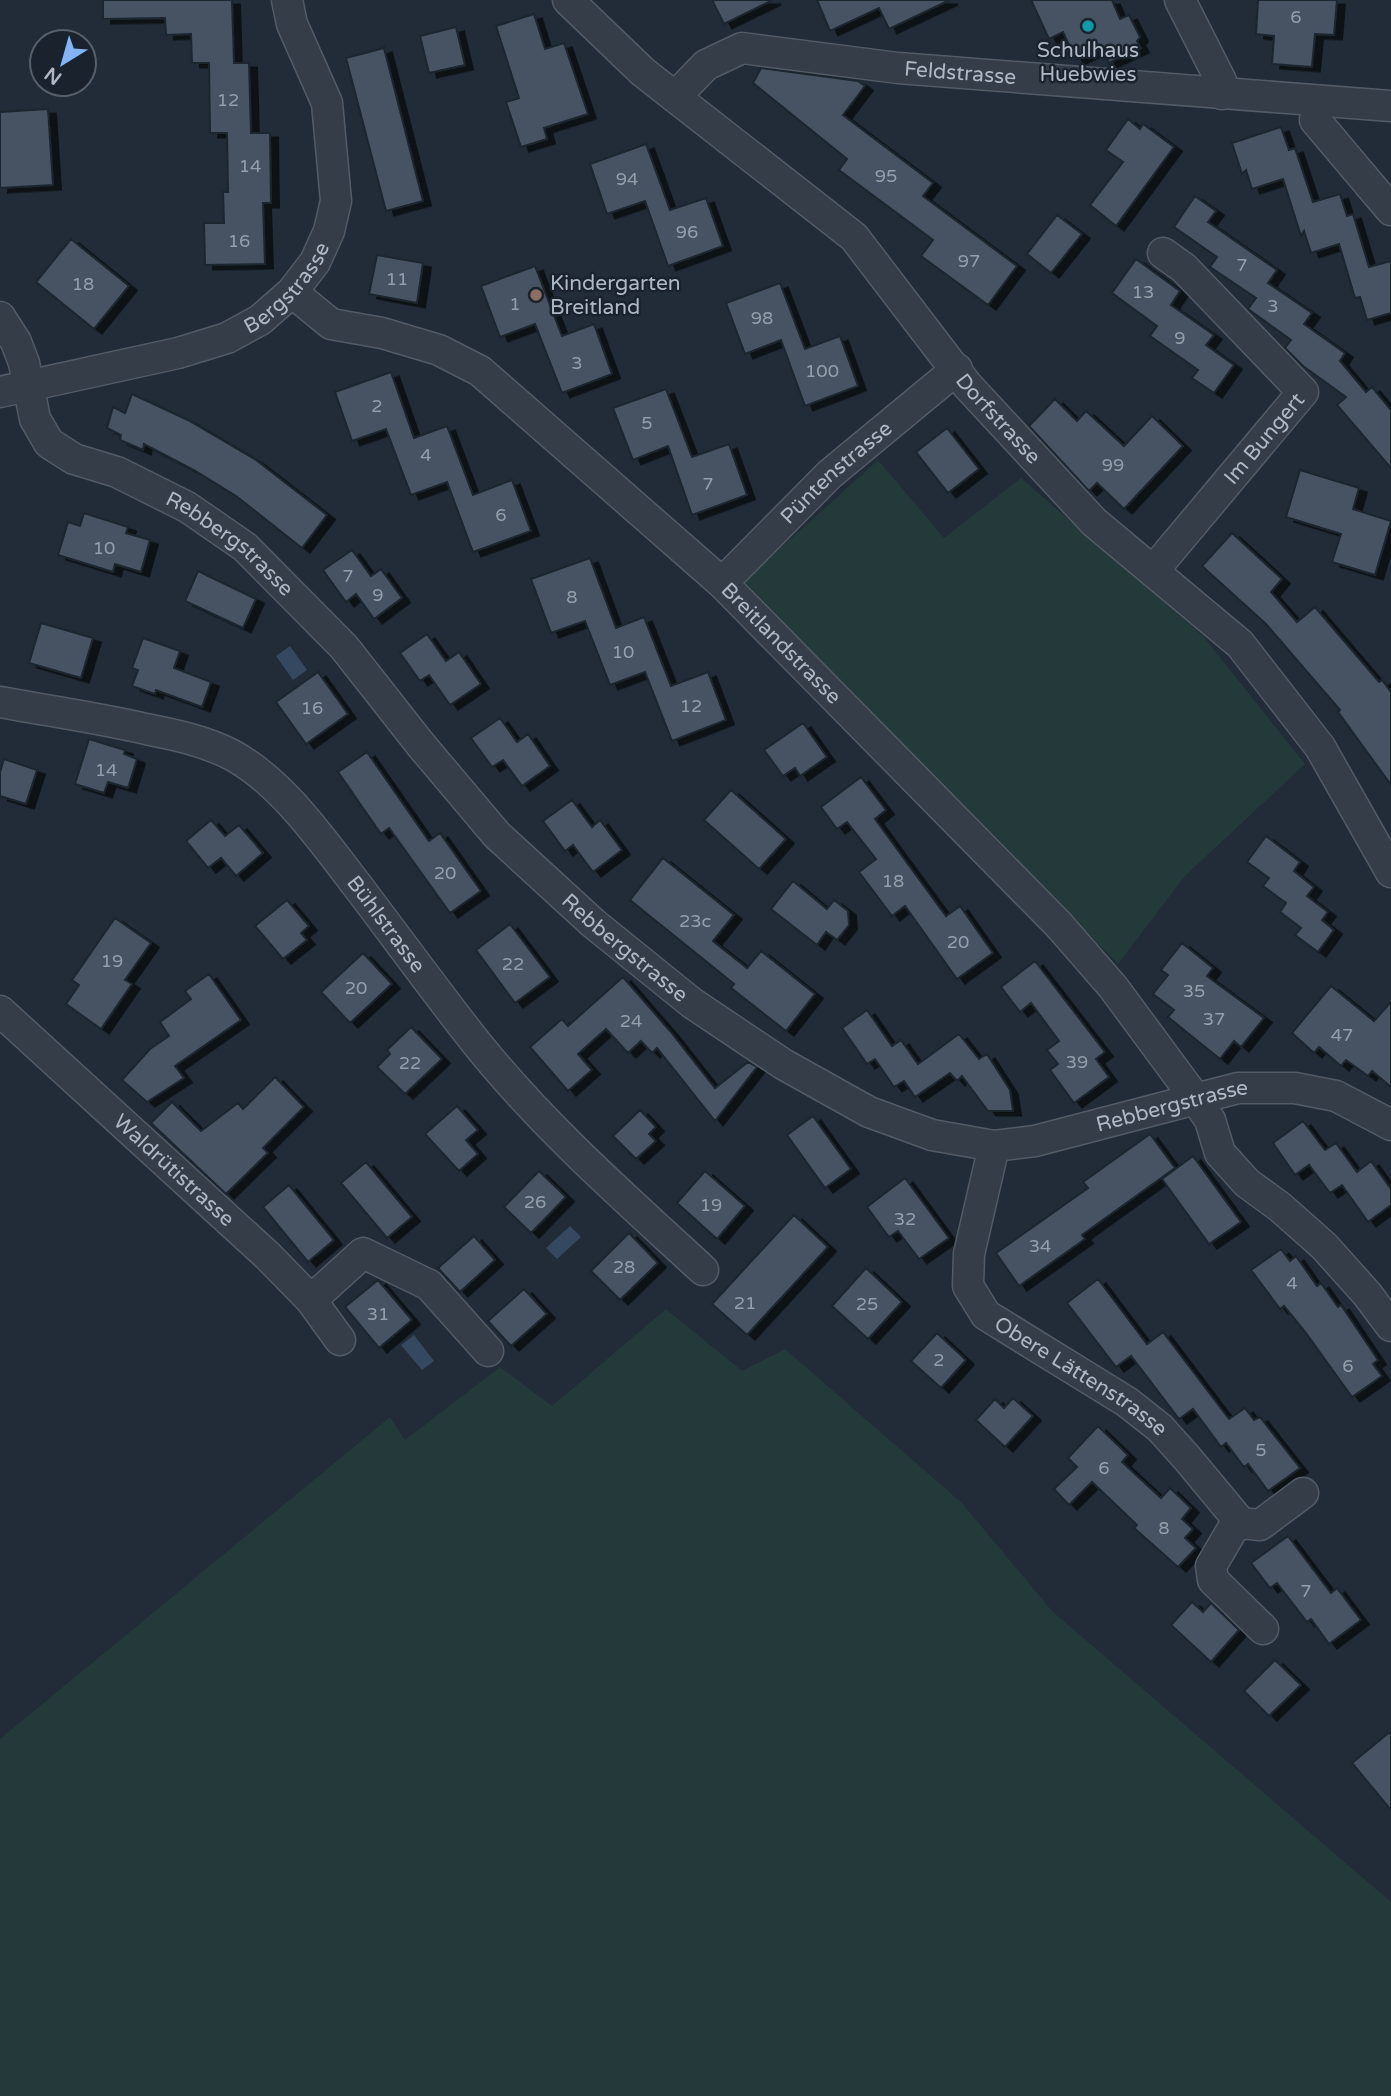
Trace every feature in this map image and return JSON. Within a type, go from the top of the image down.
[{"type":"street","name":"Bergstrasse","points":[[0,393],[202,347],[227,338],[260,320],[292,292],[315,262],[329,231],[336,201],[327,103],[292,24],[286,0]]},
{"type":"street","name":"Dorfstrasse","points":[[568,0],[624,55],[854,237],[967,385],[1094,522],[1240,644],[1320,747],[1391,872]]},
{"type":"street","points":[[1180,0],[1221,81],[1223,94]]},
{"type":"street","name":"Feldstrasse","points":[[675,97],[706,65],[742,48],[898,68],[1391,106]]},
{"type":"street","points":[[1315,120],[1391,210]]},
{"type":"street","name":"Im Bungert","points":[[1153,571],[1303,392],[1184,268],[1163,253]]},
{"type":"street","name":"Breitlandstrasse","points":[[292,292],[331,324],[382,333],[439,349],[480,371],[722,583],[1059,925],[1112,987],[1195,1098],[1210,1120],[1220,1153],[1247,1183],[1324,1245],[1391,1326]]},
{"type":"street","name":"Rebbergstrasse","points":[[0,317],[16,342],[35,419],[49,443],[74,459],[117,472],[187,507],[245,547],[344,647],[421,745],[497,835],[593,923],[692,1003],[783,1064],[869,1112],[932,1135],[994,1146],[1035,1141],[1238,1088],[1295,1088],[1336,1096],[1391,1125]]},
{"type":"street","name":"Püntenstrasse","points":[[722,583],[830,474],[957,369]]},
{"type":"street","name":"Bühlstrasse","points":[[0,702],[117,722],[210,744],[262,776],[307,821],[479,1046],[525,1098],[573,1150],[703,1270]]},
{"type":"street","name":"Waldrütistrasse","points":[[0,1010],[268,1256],[311,1300],[340,1340]]},
{"type":"street","name":"Obere Lättenstrasse","points":[[994,1146],[969,1255],[968,1286],[986,1315],[1127,1402],[1160,1429],[1241,1523]]},
{"type":"street","points":[[311,1300],[363,1253],[429,1285],[488,1351]]},
{"type":"street","points":[[1263,1629],[1213,1580],[1211,1566],[1232,1530],[1241,1523],[1261,1525],[1303,1493]]},
{"type":"green space","points":[[878,460],[944,538],[1021,478],[1203,636],[1305,764],[1185,876],[1118,964],[744,581]]},
{"type":"green space","points":[[666,1309],[742,1371],[785,1349],[962,1503],[1052,1611],[1391,1902],[1391,2096],[0,2096],[0,1739],[390,1417],[405,1440],[500,1367],[552,1406]]},
{"type":"water","points":[[290,646],[307,670],[293,680],[276,656]]},
{"type":"water","points":[[570,1226],[581,1237],[557,1259],[546,1248]]},
{"type":"water","points":[[414,1335],[434,1361],[422,1370],[401,1345]]},
{"type":"building","points":[[103,0],[232,0],[234,63],[249,63],[251,133],[270,133],[271,203],[263,203],[265,264],[205,265],[204,223],[224,223],[223,192],[228,192],[227,133],[210,133],[209,63],[192,63],[191,34],[166,35],[165,18],[103,19]]},
{"type":"building","points":[[712,0],[773,0],[724,24]]},
{"type":"building","points":[[817,0],[950,0],[889,29],[879,8],[830,31]]},
{"type":"building","name":"Schulhaus Huebwies","points":[[1031,0],[1112,0],[1120,19],[1129,15],[1140,37],[1137,41],[1141,48],[1109,63],[1102,48],[1076,60],[1063,32],[1049,39]]},
{"type":"building","points":[[1258,0],[1337,0],[1334,35],[1315,34],[1312,67],[1272,64],[1274,36],[1256,34]]},
{"type":"building","points":[[534,14],[545,49],[564,43],[588,114],[544,128],[547,139],[521,147],[506,102],[519,98],[496,26]]},
{"type":"building","points":[[456,27],[465,65],[429,73],[420,36]]},
{"type":"building","points":[[384,48],[423,201],[386,211],[346,58]]},
{"type":"building","points":[[761,68],[858,81],[865,86],[843,115],[933,183],[923,196],[1017,266],[988,305],[921,256],[933,240],[839,170],[847,159],[753,83]]},
{"type":"building","points":[[48,109],[53,185],[0,188],[0,112]]},
{"type":"building","points":[[1128,119],[1140,129],[1143,124],[1174,147],[1116,226],[1090,205],[1123,162],[1106,150]]},
{"type":"building","points":[[1281,127],[1289,150],[1295,148],[1313,202],[1340,194],[1347,216],[1353,214],[1369,267],[1391,261],[1391,313],[1367,320],[1360,297],[1355,298],[1339,244],[1311,253],[1304,231],[1301,236],[1283,179],[1252,189],[1246,170],[1242,174],[1232,143]]},
{"type":"building","points":[[646,144],[670,210],[706,198],[723,246],[668,266],[645,201],[607,214],[590,164]]},
{"type":"building","points":[[1195,196],[1216,211],[1208,222],[1277,270],[1268,283],[1312,313],[1304,324],[1345,353],[1340,361],[1366,392],[1372,387],[1391,410],[1391,468],[1337,405],[1346,397],[1303,366],[1285,348],[1291,340],[1248,309],[1256,298],[1210,267],[1217,257],[1174,227]]},
{"type":"building","points":[[1057,215],[1082,234],[1051,273],[1027,254]]},
{"type":"building","points":[[71,239],[129,286],[94,329],[36,282]]},
{"type":"building","points":[[377,255],[423,263],[417,303],[369,294]]},
{"type":"building","points":[[1136,259],[1180,291],[1171,305],[1214,335],[1206,345],[1234,365],[1214,393],[1192,378],[1198,370],[1150,336],[1157,326],[1112,293]]},
{"type":"building","points":[[535,266],[562,336],[594,324],[612,374],[562,393],[535,324],[500,337],[481,286]]},
{"type":"building","points":[[780,283],[805,349],[840,336],[858,386],[805,406],[781,340],[745,354],[726,303]]},
{"type":"building","points":[[391,372],[414,438],[447,426],[473,495],[512,480],[531,531],[473,552],[447,482],[411,495],[386,429],[352,441],[335,392]]},
{"type":"building","points":[[666,389],[692,457],[729,444],[747,495],[692,515],[668,446],[633,460],[613,408]]},
{"type":"building","points":[[132,394],[188,420],[256,460],[327,515],[302,548],[236,496],[194,470],[144,444],[143,450],[120,440],[121,435],[107,428],[113,407],[125,413]]},
{"type":"building","points":[[1055,399],[1077,421],[1086,411],[1124,446],[1152,416],[1183,446],[1124,509],[1097,483],[1089,491],[1029,426]]},
{"type":"building","points":[[947,428],[979,469],[948,493],[916,452]]},
{"type":"building","points":[[1300,470],[1359,488],[1353,509],[1391,521],[1375,575],[1332,562],[1341,534],[1286,517]]},
{"type":"building","points":[[84,513],[128,527],[126,533],[150,540],[141,572],[115,564],[113,572],[58,555],[68,522],[80,526]]},
{"type":"building","points":[[1232,533],[1282,579],[1271,592],[1297,622],[1315,607],[1379,682],[1382,680],[1391,692],[1391,785],[1338,712],[1340,710],[1266,624],[1202,566]]},
{"type":"building","points":[[352,550],[371,576],[381,569],[402,598],[374,619],[356,594],[346,602],[323,570]]},
{"type":"building","points":[[590,558],[616,628],[644,617],[671,686],[708,672],[726,720],[672,741],[645,672],[610,685],[585,621],[551,633],[531,579]]},
{"type":"building","points":[[198,571],[256,599],[243,628],[185,601]]},
{"type":"building","points":[[41,623],[93,638],[81,678],[29,663]]},
{"type":"building","points":[[427,634],[446,661],[459,652],[481,684],[450,705],[429,675],[420,681],[400,653]]},
{"type":"building","points":[[143,638],[180,651],[174,668],[211,682],[202,707],[156,690],[155,694],[132,686],[138,670],[132,668]]},
{"type":"building","points":[[318,672],[348,714],[306,744],[276,702]]},
{"type":"building","points":[[500,718],[517,742],[528,734],[550,766],[522,786],[503,760],[492,767],[471,738]]},
{"type":"building","points":[[803,723],[827,757],[800,776],[795,768],[783,776],[764,750]]},
{"type":"building","points":[[89,739],[125,750],[124,754],[137,759],[128,788],[108,782],[104,793],[75,784]]},
{"type":"building","points":[[367,752],[429,841],[440,833],[481,891],[450,913],[389,828],[381,834],[338,772]]},
{"type":"building","points":[[4,759],[37,770],[26,804],[0,796],[0,772]]},
{"type":"building","points":[[861,777],[886,810],[875,819],[946,916],[960,906],[993,953],[957,979],[905,906],[892,916],[859,872],[876,859],[847,822],[837,829],[821,807]]},
{"type":"building","points":[[731,790],[786,839],[759,869],[704,820]]},
{"type":"building","points":[[572,800],[592,827],[600,820],[622,850],[593,872],[573,845],[565,851],[543,821]]},
{"type":"building","points":[[211,820],[225,836],[239,825],[263,853],[236,876],[221,858],[208,868],[186,841]]},
{"type":"building","points":[[1266,836],[1300,862],[1294,871],[1314,887],[1307,896],[1328,912],[1322,920],[1334,930],[1318,952],[1295,935],[1301,928],[1280,912],[1286,903],[1263,886],[1269,878],[1247,862]]},
{"type":"building","points":[[663,858],[734,915],[713,941],[747,968],[761,951],[815,994],[786,1031],[731,988],[734,984],[630,900]]},
{"type":"building","points":[[793,881],[827,909],[834,900],[848,911],[849,925],[837,940],[826,932],[817,945],[771,909]]},
{"type":"building","points":[[287,900],[309,926],[301,933],[307,940],[283,959],[255,926]]},
{"type":"building","points":[[115,918],[151,943],[125,980],[132,984],[101,1029],[66,1004],[79,985],[72,980]]},
{"type":"building","points":[[510,924],[550,977],[515,1003],[476,950]]},
{"type":"building","points":[[1182,943],[1213,968],[1207,976],[1264,1018],[1241,1047],[1234,1041],[1220,1059],[1168,1017],[1174,1010],[1153,994],[1168,975],[1161,970]]},
{"type":"building","points":[[363,953],[392,984],[350,1023],[321,992]]},
{"type":"building","points":[[1035,961],[1105,1052],[1096,1059],[1109,1077],[1074,1103],[1050,1070],[1058,1064],[1047,1050],[1059,1041],[1031,1003],[1020,1012],[1001,987]]},
{"type":"building","points":[[209,974],[241,1020],[175,1066],[184,1078],[147,1102],[122,1080],[150,1049],[169,1036],[160,1022],[191,999],[185,991]]},
{"type":"building","points":[[623,977],[715,1088],[748,1062],[757,1067],[715,1121],[657,1048],[652,1053],[641,1041],[628,1053],[606,1029],[578,1054],[592,1070],[568,1091],[530,1047],[562,1019],[568,1026]]},
{"type":"building","points":[[1331,986],[1374,1021],[1391,1002],[1391,1087],[1372,1071],[1368,1076],[1346,1060],[1341,1066],[1319,1047],[1314,1053],[1292,1033]]},
{"type":"building","points":[[867,1010],[892,1046],[901,1040],[918,1064],[959,1034],[979,1059],[987,1054],[1010,1090],[1013,1111],[988,1111],[962,1076],[957,1081],[950,1073],[915,1097],[904,1081],[894,1087],[875,1059],[867,1064],[842,1028]]},
{"type":"building","points":[[411,1027],[442,1059],[405,1094],[377,1067],[390,1054],[387,1050]]},
{"type":"building","points":[[275,1077],[304,1107],[263,1148],[268,1153],[226,1194],[151,1123],[172,1102],[201,1131],[238,1103],[243,1109]]},
{"type":"building","points":[[457,1106],[478,1130],[466,1140],[478,1154],[459,1171],[425,1134]]},
{"type":"building","points":[[640,1110],[656,1127],[649,1134],[656,1141],[636,1159],[613,1136]]},
{"type":"building","points":[[813,1116],[851,1169],[825,1188],[787,1135]]},
{"type":"building","points":[[1303,1121],[1325,1150],[1336,1143],[1357,1172],[1371,1161],[1391,1189],[1391,1205],[1368,1222],[1342,1185],[1330,1193],[1309,1165],[1295,1175],[1273,1143]]},
{"type":"building","points":[[1150,1134],[1175,1168],[1082,1235],[1085,1239],[1019,1286],[996,1253],[1088,1188],[1083,1182]]},
{"type":"building","points":[[1193,1156],[1241,1222],[1209,1244],[1162,1179]]},
{"type":"building","points":[[366,1162],[412,1217],[387,1238],[341,1183]]},
{"type":"building","points":[[539,1171],[566,1197],[531,1233],[504,1207]]},
{"type":"building","points":[[705,1171],[745,1206],[717,1239],[677,1203]]},
{"type":"building","points":[[905,1178],[949,1238],[919,1259],[898,1231],[889,1237],[867,1207]]},
{"type":"building","points":[[289,1185],[334,1240],[308,1262],[263,1207]]},
{"type":"building","points":[[794,1215],[828,1247],[747,1335],[712,1304]]},
{"type":"building","points":[[629,1233],[658,1263],[620,1300],[591,1271]]},
{"type":"building","points":[[474,1236],[495,1260],[460,1292],[438,1268]]},
{"type":"building","points":[[1281,1249],[1290,1261],[1296,1256],[1317,1286],[1321,1283],[1338,1307],[1341,1305],[1378,1360],[1373,1364],[1382,1376],[1352,1397],[1306,1333],[1284,1306],[1280,1309],[1251,1270]]},
{"type":"building","points":[[866,1268],[902,1302],[868,1339],[832,1306]]},
{"type":"building","points":[[1098,1279],[1147,1344],[1163,1332],[1229,1419],[1245,1408],[1254,1420],[1260,1417],[1300,1468],[1268,1491],[1248,1464],[1244,1467],[1226,1443],[1221,1447],[1193,1409],[1179,1419],[1131,1356],[1116,1367],[1067,1303]]},
{"type":"building","points":[[378,1280],[412,1320],[379,1348],[345,1307]]},
{"type":"building","points":[[524,1289],[547,1314],[511,1346],[488,1321]]},
{"type":"building","points":[[937,1333],[966,1360],[941,1388],[911,1361]]},
{"type":"building","points":[[1013,1398],[1033,1416],[1005,1447],[976,1420],[995,1399],[1004,1408]]},
{"type":"building","points":[[1098,1426],[1128,1455],[1122,1462],[1161,1498],[1170,1488],[1191,1508],[1182,1519],[1193,1529],[1185,1538],[1196,1548],[1178,1567],[1134,1528],[1137,1525],[1092,1482],[1069,1505],[1054,1489],[1077,1467],[1068,1458]]},
{"type":"building","points":[[1288,1536],[1331,1593],[1337,1588],[1361,1620],[1329,1644],[1311,1619],[1307,1622],[1277,1583],[1270,1588],[1251,1563]]},
{"type":"building","points":[[1192,1602],[1203,1612],[1211,1603],[1239,1630],[1211,1662],[1171,1625]]},
{"type":"building","points":[[1275,1660],[1301,1685],[1269,1716],[1244,1691]]},
{"type":"building","points":[[1391,1731],[1391,1810],[1352,1763]]},
{"type":"place","name":"Schulhaus Huebwies","points":[[1088,26]]},
{"type":"place","name":"Kindergarten Breitland","points":[[536,295]]}]
